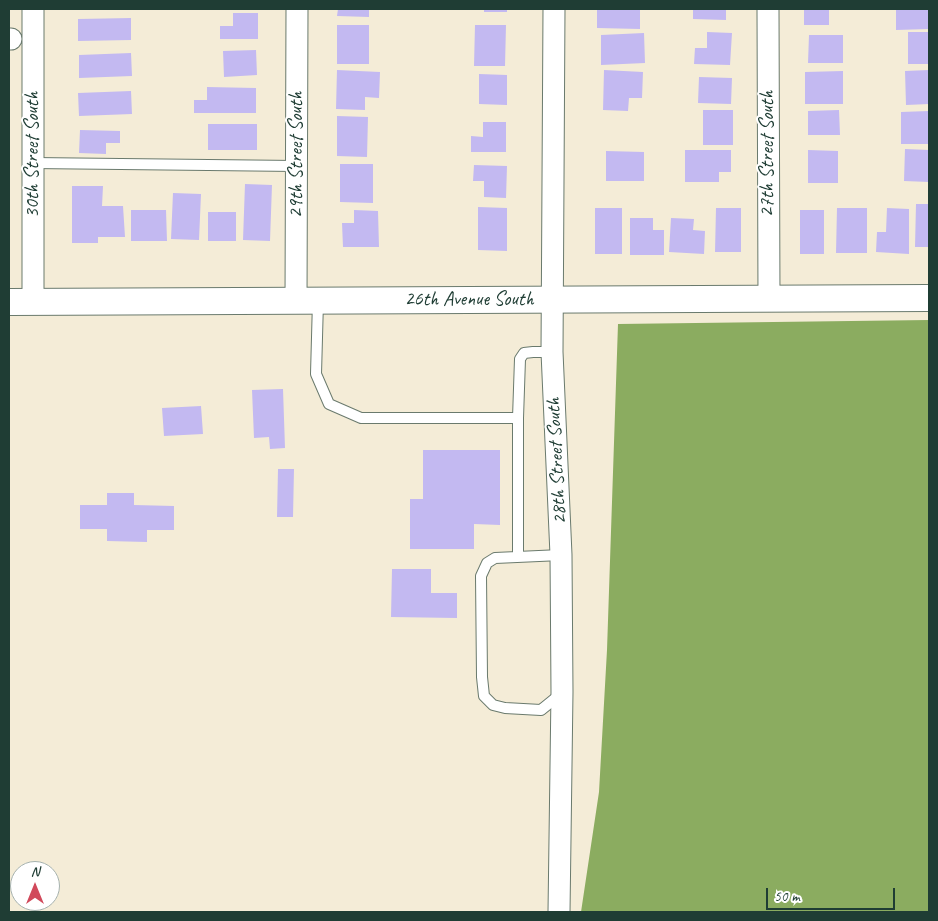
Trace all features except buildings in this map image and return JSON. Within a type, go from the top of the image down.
[{"type":"street","name":"30th Street South","points":[[21,302],[33,163],[33,9]]},
{"type":"street","name":"29th Street South","points":[[297,9],[296,166],[307,301]]},
{"type":"street","name":"28th Street South","points":[[554,9],[552,352],[561,555],[562,692],[559,912]]},
{"type":"street","name":"27th Street South","points":[[768,9],[768,299]]},
{"type":"street","name":"26th Avenue South","points":[[21,302],[929,298]]},
{"type":"lane","points":[[33,163],[296,166]]},
{"type":"lane","points":[[307,301],[316,374],[328,404],[361,418],[518,418]]},
{"type":"lane","points":[[518,557],[520,359],[524,354],[533,352],[552,352]]},
{"type":"lane","points":[[561,555],[495,558],[487,563],[482,576],[482,677],[484,696],[493,705],[505,708],[541,710],[562,692]]},
{"type":"green space","points":[[929,320],[929,912],[581,912],[599,792],[607,650],[618,324]]}]
